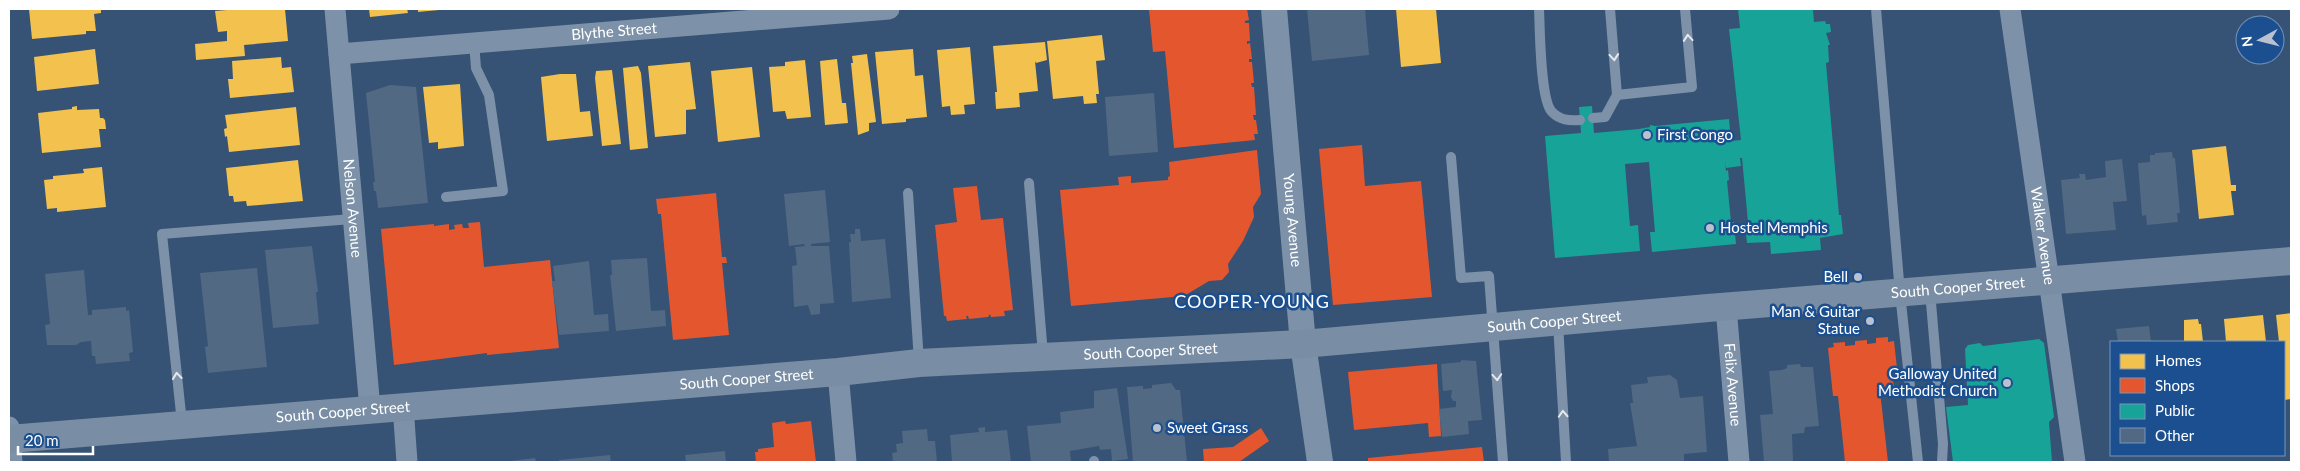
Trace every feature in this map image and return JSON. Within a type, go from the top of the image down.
[{"type":"main road","name":"South Cooper Street","points":[[10,442],[182,424],[838,372],[919,363],[1303,344],[1726,307],[2050,282],[2291,260]]},
{"type":"street","name":"Nelson Avenue","points":[[335,9],[370,409]]},
{"type":"street","name":"Blythe Street","points":[[339,54],[889,9]]},
{"type":"street","name":"Young Avenue","points":[[1274,9],[1303,344],[1320,462]]},
{"type":"street","name":"Walker Avenue","points":[[2010,9],[2075,462]]},
{"type":"street","name":"Felix Avenue","points":[[1726,307],[1738,462]]},
{"type":"street","points":[[838,372],[846,462]]},
{"type":"street","points":[[403,406],[407,462]]},
{"type":"lane","points":[[1539,9],[1545,98],[1551,111],[1567,121],[1580,120]]},
{"type":"lane","points":[[1593,118],[1605,117],[1616,95],[1610,9]]},
{"type":"lane","points":[[1616,95],[1692,87],[1685,9]]},
{"type":"lane","points":[[1876,9],[1900,293],[1918,462]]},
{"type":"lane","points":[[446,197],[502,191],[488,95],[476,68],[474,42]]},
{"type":"lane","points":[[1451,157],[1461,278],[1488,276],[1494,328],[1503,462]]},
{"type":"lane","points":[[1029,183],[1043,356]]},
{"type":"lane","points":[[908,193],[919,363]]},
{"type":"lane","points":[[182,424],[162,234],[352,219]]},
{"type":"lane","points":[[1930,291],[1943,444],[1942,462]]},
{"type":"lane","points":[[1558,322],[1566,462]]},
{"type":"building: Homes","points":[[29,9],[101,9],[101,13],[94,14],[96,31],[86,31],[86,34],[32,39]]},
{"type":"building: Homes","points":[[285,9],[288,41],[244,45],[245,56],[196,60],[195,44],[227,41],[227,31],[218,32],[215,11]]},
{"type":"building: Homes","points":[[369,9],[407,9],[408,13],[370,17]]},
{"type":"building: Homes","points":[[418,9],[439,9],[439,10],[418,12]]},
{"type":"building: Homes","points":[[1396,9],[1436,9],[1441,63],[1401,67]]},
{"type":"building: Homes","points":[[1102,35],[1105,60],[1096,61],[1099,94],[1096,94],[1097,103],[1084,104],[1083,96],[1053,99],[1047,41]]},
{"type":"building: Homes","points":[[1045,42],[1047,60],[1036,63],[1035,61],[1038,91],[1019,93],[1020,107],[996,109],[995,92],[997,92],[993,46]]},
{"type":"building: Homes","points":[[970,47],[975,104],[964,105],[965,114],[951,115],[950,106],[942,107],[937,50]]},
{"type":"building: Homes","points":[[95,49],[99,84],[37,91],[34,57]]},
{"type":"building: Homes","points":[[913,49],[915,76],[923,75],[927,117],[906,119],[906,122],[882,124],[875,52]]},
{"type":"building: Homes","points":[[867,54],[876,122],[869,123],[869,131],[858,135],[851,63],[853,63],[852,56]]},
{"type":"building: Homes","points":[[281,57],[282,68],[291,67],[294,92],[230,98],[228,79],[233,79],[232,61]]},
{"type":"building: Homes","points":[[837,59],[842,103],[846,103],[848,123],[825,125],[820,61]]},
{"type":"building: Homes","points":[[805,60],[811,117],[787,119],[785,111],[773,112],[769,67],[785,66],[785,62]]},
{"type":"building: Homes","points":[[690,62],[696,109],[686,110],[686,134],[655,137],[648,66]]},
{"type":"building: Homes","points":[[638,66],[641,73],[648,148],[630,150],[623,68]]},
{"type":"building: Homes","points":[[752,67],[760,137],[718,142],[711,71]]},
{"type":"building: Homes","points":[[612,70],[621,144],[602,146],[595,78],[596,71]]},
{"type":"building: Homes","points":[[576,74],[580,112],[590,111],[593,136],[547,141],[541,77]]},
{"type":"building: Homes","points":[[460,84],[464,146],[438,149],[438,142],[429,143],[423,87]]},
{"type":"building: Homes","points":[[77,106],[77,110],[99,109],[100,118],[105,120],[106,129],[99,129],[101,147],[42,153],[38,113],[72,109],[72,107]]},
{"type":"building: Homes","points":[[296,107],[300,145],[229,152],[224,129],[227,128],[225,115]]},
{"type":"building: Homes","points":[[2226,146],[2231,185],[2236,185],[2236,191],[2231,191],[2234,215],[2199,219],[2192,150]]},
{"type":"building: Homes","points":[[298,160],[303,201],[247,206],[246,201],[234,202],[233,196],[229,196],[226,168]]},
{"type":"building: Homes","points":[[102,167],[106,207],[57,212],[57,208],[47,209],[44,180],[53,179],[53,176],[84,173],[83,169]]},
{"type":"building: Homes","points":[[2291,313],[2291,399],[2285,400],[2285,341],[2279,341],[2276,315]]},
{"type":"building: Homes","points":[[2263,315],[2266,341],[2226,341],[2224,319]]},
{"type":"building: Homes","points":[[2198,319],[2199,324],[2201,324],[2203,341],[2184,341],[2184,320]]},
{"type":"building: Shops","points":[[1149,9],[1247,9],[1249,20],[1245,21],[1245,23],[1249,23],[1250,41],[1247,41],[1247,44],[1250,43],[1252,59],[1249,59],[1249,62],[1252,62],[1254,83],[1251,83],[1252,87],[1254,87],[1256,115],[1253,115],[1254,120],[1256,120],[1258,134],[1254,134],[1255,140],[1174,148],[1165,51],[1153,52]]},
{"type":"building: Shops","points":[[1362,145],[1365,186],[1421,181],[1432,297],[1333,305],[1319,149]]},
{"type":"building: Shops","points":[[1257,150],[1261,194],[1253,207],[1254,217],[1243,241],[1228,264],[1229,272],[1222,280],[1209,281],[1184,296],[1071,306],[1060,190],[1119,185],[1118,177],[1131,176],[1131,183],[1168,180],[1170,176],[1169,162]]},
{"type":"building: Shops","points":[[977,186],[981,220],[1003,218],[1013,310],[1004,311],[1005,316],[991,317],[990,314],[988,317],[969,319],[966,316],[967,319],[947,321],[946,316],[944,316],[935,225],[957,222],[953,188]]},
{"type":"building: Shops","points":[[716,193],[722,257],[726,257],[727,263],[722,263],[729,335],[673,340],[661,214],[658,214],[656,199]]},
{"type":"building: Shops","points":[[480,222],[484,267],[550,260],[559,348],[487,355],[487,353],[394,365],[381,229],[449,224],[449,230],[455,229],[454,225],[462,224],[463,228],[469,228],[468,223]]},
{"type":"building: Shops","points":[[1888,337],[1888,342],[1894,341],[1898,378],[1893,379],[1894,390],[1880,391],[1888,462],[1845,462],[1838,396],[1833,396],[1828,348],[1834,347],[1833,343],[1845,342],[1845,346],[1855,345],[1855,341],[1867,340],[1867,344],[1876,343],[1876,338]]},
{"type":"building: Shops","points":[[1437,364],[1441,436],[1429,437],[1428,423],[1354,430],[1348,372]]},
{"type":"building: Shops","points":[[785,421],[786,424],[811,421],[816,462],[756,462],[755,452],[758,452],[758,449],[774,447],[772,423]]},
{"type":"building: Shops","points":[[1261,428],[1269,441],[1239,462],[1204,462],[1203,449],[1233,447]]},
{"type":"building: Shops","points":[[1482,447],[1484,462],[1368,462],[1368,458]]},
{"type":"building: Public","name":"First Congo","points":[[1738,9],[1813,9],[1814,22],[1825,21],[1826,24],[1830,24],[1831,32],[1826,33],[1830,45],[1828,45],[1829,62],[1826,63],[1839,215],[1841,215],[1843,234],[1820,238],[1821,250],[1771,254],[1770,242],[1747,243],[1745,223],[1748,222],[1742,158],[1740,158],[1741,166],[1726,168],[1725,161],[1726,171],[1728,170],[1729,180],[1727,181],[1731,222],[1734,222],[1736,244],[1652,252],[1650,232],[1655,232],[1649,162],[1625,164],[1630,226],[1638,225],[1640,251],[1555,258],[1545,136],[1581,133],[1579,107],[1592,106],[1594,133],[1639,129],[1650,127],[1650,125],[1729,119],[1731,141],[1741,140],[1729,29],[1740,28]]},
{"type":"building: Public","name":"Galloway United Methodist Church","points":[[2039,339],[2044,343],[2054,417],[2049,422],[2052,462],[1953,462],[1946,407],[1968,405],[1965,349],[1968,345],[1980,343],[1983,346]]},
{"type":"building: Other","points":[[1307,9],[1365,9],[1369,55],[1312,61]]},
{"type":"building: Other","points":[[390,85],[416,87],[428,203],[378,208],[373,182],[375,182],[366,93]]},
{"type":"building: Other","points":[[1154,93],[1158,152],[1109,156],[1105,97]]},
{"type":"building: Other","points":[[2172,152],[2173,158],[2175,158],[2180,213],[2177,213],[2178,222],[2147,225],[2146,215],[2142,216],[2138,163],[2150,162],[2150,155],[2155,155],[2155,153]]},
{"type":"building: Other","points":[[2122,159],[2127,201],[2113,202],[2116,230],[2066,234],[2061,180],[2080,178],[2079,174],[2085,174],[2086,180],[2106,177],[2105,161]]},
{"type":"building: Other","points":[[825,190],[830,242],[811,244],[811,246],[829,246],[834,303],[820,304],[820,314],[811,315],[808,305],[794,307],[792,266],[797,265],[795,247],[805,246],[804,244],[789,246],[784,194]]},
{"type":"building: Other","points":[[855,229],[860,229],[861,241],[885,239],[891,298],[852,302],[849,242],[851,242],[850,234],[855,234]]},
{"type":"building: Other","points":[[312,246],[318,292],[316,292],[319,324],[273,328],[265,250]]},
{"type":"building: Other","points":[[647,258],[651,311],[665,310],[666,326],[616,331],[610,275],[612,275],[611,260]]},
{"type":"building: Other","points":[[589,261],[594,315],[608,314],[609,331],[559,335],[552,281],[555,281],[553,266]]},
{"type":"building: Other","points":[[257,268],[267,367],[208,373],[205,347],[208,346],[200,273]]},
{"type":"building: Other","points":[[84,270],[88,315],[92,315],[92,310],[126,307],[126,311],[129,310],[133,352],[129,353],[130,361],[96,364],[95,356],[92,356],[91,341],[81,342],[76,345],[47,345],[45,325],[50,324],[45,274]]},
{"type":"building: Other","points":[[2149,326],[2151,341],[2118,341],[2116,329]]},
{"type":"building: Other","points":[[1461,360],[1476,361],[1482,420],[1468,421],[1469,434],[1442,437],[1439,409],[1456,407],[1456,401],[1453,401],[1451,397],[1452,390],[1443,391],[1441,364],[1461,362]]},
{"type":"building: Other","points":[[1800,364],[1801,367],[1813,367],[1819,426],[1805,427],[1804,433],[1792,434],[1793,462],[1764,462],[1760,415],[1773,414],[1769,371],[1782,370],[1787,368],[1787,365]]},
{"type":"building: Other","points":[[1670,375],[1677,380],[1680,398],[1703,396],[1707,452],[1684,454],[1684,462],[1609,462],[1608,449],[1637,446],[1630,403],[1633,403],[1631,385],[1648,383],[1647,377]]},
{"type":"building: Other","name":"Sweet Grass","points":[[1171,383],[1176,390],[1180,390],[1187,462],[1133,462],[1127,387],[1143,386],[1143,389],[1152,388],[1152,385]]},
{"type":"building: Other","points":[[1117,388],[1128,459],[1112,461],[1111,449],[1100,450],[1099,446],[1070,451],[1071,462],[1031,462],[1027,426],[1061,423],[1060,412],[1094,408],[1094,391]]},
{"type":"building: Other","points":[[985,427],[985,432],[1007,430],[1011,462],[952,462],[950,435],[979,432],[978,428]]},
{"type":"building: Other","points":[[927,429],[928,441],[935,441],[937,462],[893,462],[892,453],[897,452],[896,444],[903,443],[902,431]]},
{"type":"building: Other","points":[[725,451],[726,462],[686,462],[685,455]]},
{"type":"building: Other","points":[[610,455],[611,462],[559,462],[559,460]]},
{"type":"building: Other","points":[[535,458],[536,462],[511,462],[511,461]]},
{"type":"place","name":"First Congo","points":[[1647,135]]},
{"type":"place","name":"Hostel Memphis","points":[[1710,228]]},
{"type":"place","name":"Bell","points":[[1858,277]]},
{"type":"place","name":"Man & Guitar Statue","points":[[1870,321]]},
{"type":"place","name":"Galloway United Methodist Church","points":[[2007,383]]},
{"type":"place","name":"Sweet Grass","points":[[1157,428]]},
{"type":"district","name":"COOPER-YOUNG","points":[[1252,302]]}]
